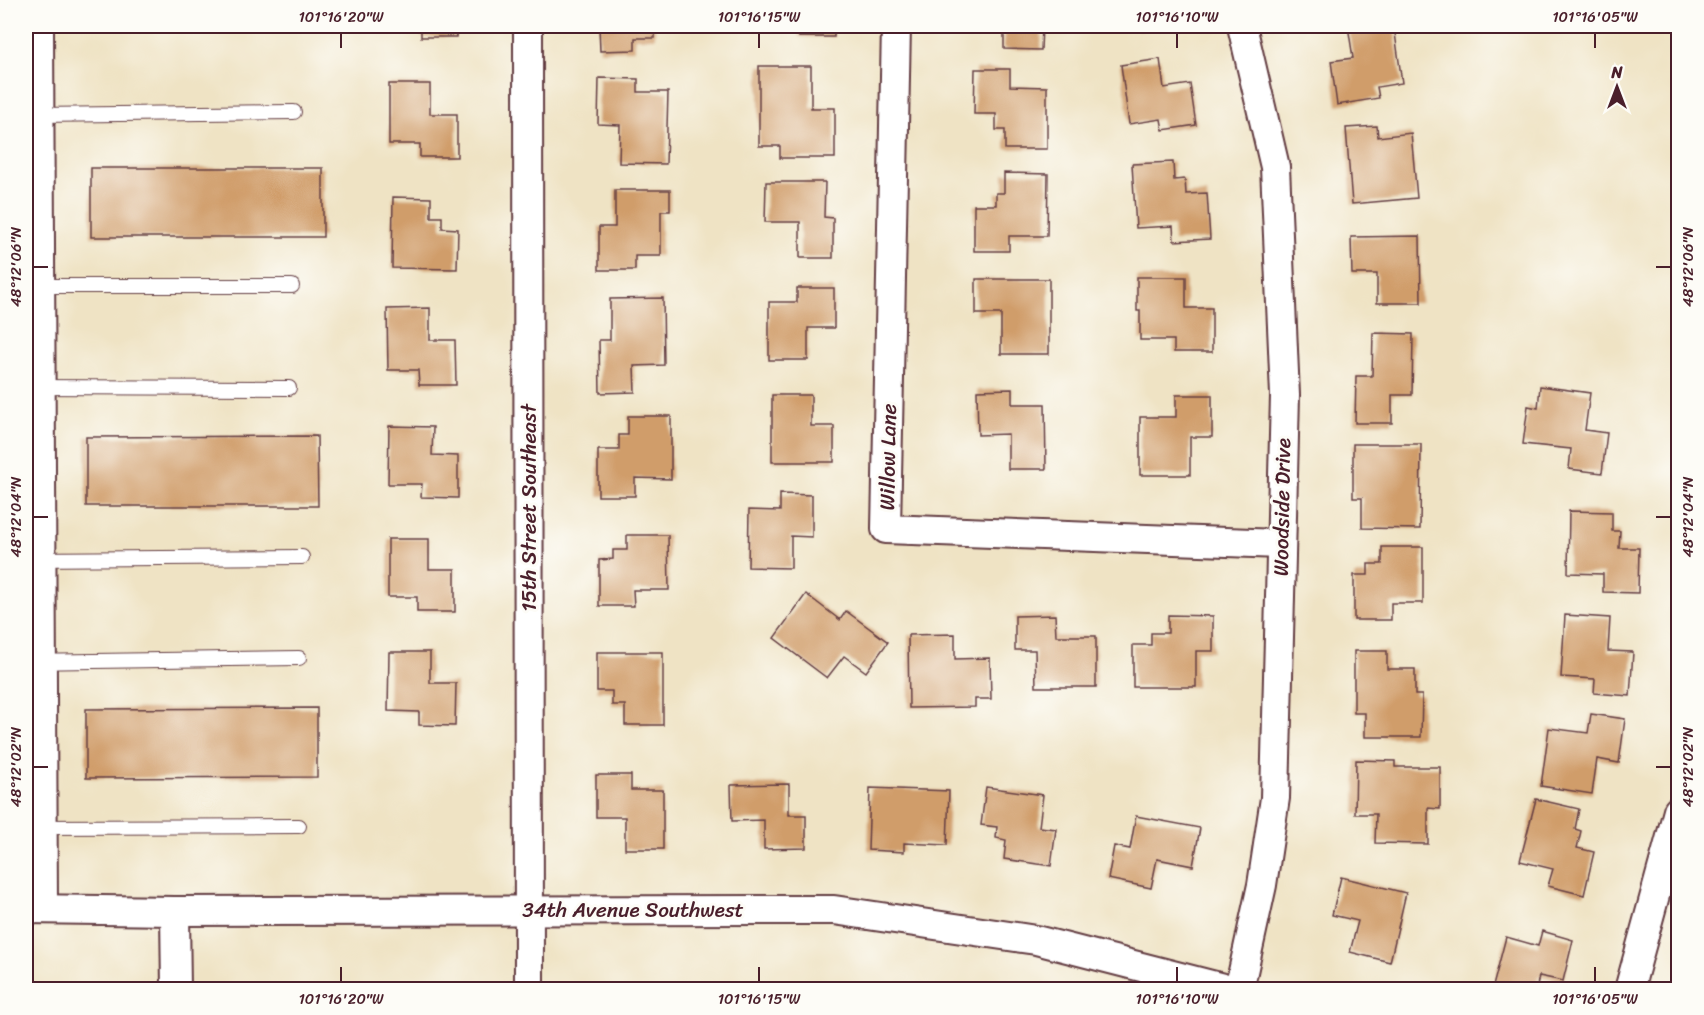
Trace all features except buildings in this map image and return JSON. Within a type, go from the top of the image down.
[{"type":"street","points":[[34,909],[32,115],[39,26]]},
{"type":"street","name":"15th Street Southeast","points":[[528,26],[529,990]]},
{"type":"street","name":"Willow Lane","points":[[896,26],[886,529],[1281,544]]},
{"type":"street","name":"Woodside Drive","points":[[1239,990],[1262,885],[1275,798],[1285,395],[1275,167],[1242,26]]},
{"type":"street","points":[[1629,990],[1678,811]]},
{"type":"street","name":"34th Avenue Southwest","points":[[34,909],[175,911],[834,910],[1036,939],[1231,990]]},
{"type":"street","points":[[175,911],[176,990]]},
{"type":"lane","points":[[32,115],[294,112]]},
{"type":"lane","points":[[33,286],[292,286]]},
{"type":"lane","points":[[33,387],[290,388]]},
{"type":"lane","points":[[34,559],[302,557]]},
{"type":"lane","points":[[34,661],[299,658]]},
{"type":"lane","points":[[34,827],[299,826]]}]
